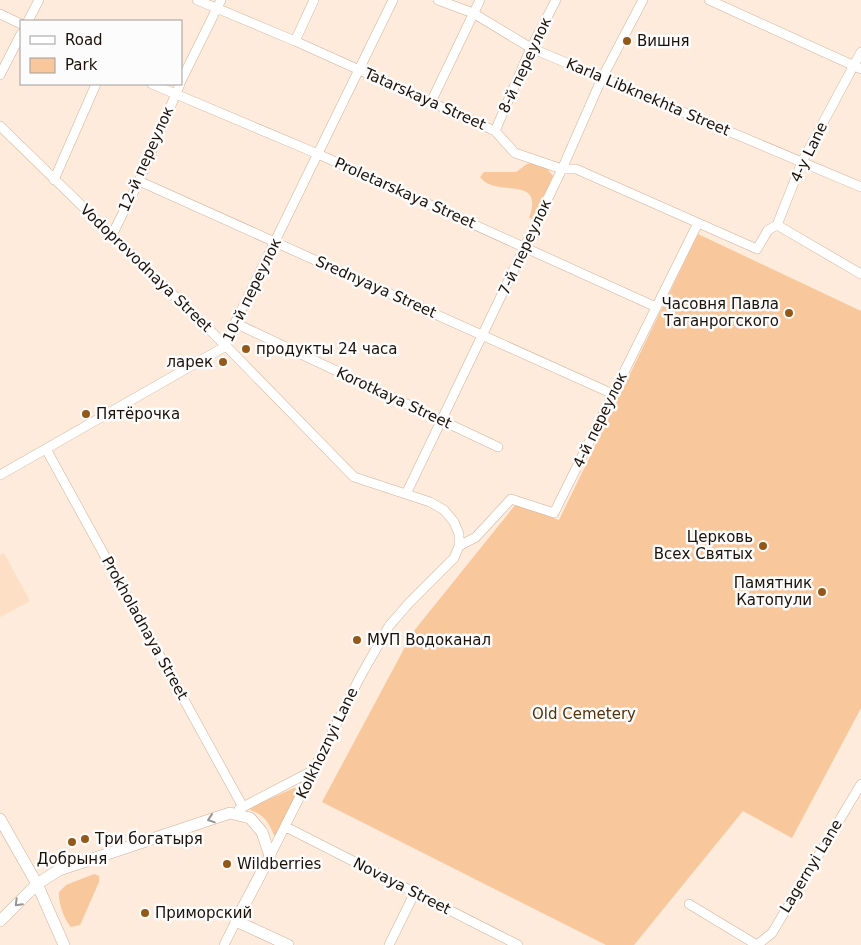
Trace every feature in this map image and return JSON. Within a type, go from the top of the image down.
[{"type":"main road","points":[[0,921],[37,884],[59,870],[230,813],[250,818],[262,832],[270,856]]},
{"type":"main road","points":[[0,819],[37,884],[64,945]]},
{"type":"main road","name":"Kolkhoznyi Lane","points":[[236,921],[270,856]]},
{"type":"main road","points":[[236,921],[288,945]]},
{"type":"street","points":[[28,20],[38,0]]},
{"type":"street","name":"Tatarskaya Street","points":[[197,0],[295,41],[495,131],[515,153],[562,169],[576,169],[757,250]]},
{"type":"street","name":"12-й переулок","points":[[182,80],[221,0]]},
{"type":"street","points":[[295,41],[314,0]]},
{"type":"street","name":"10-й переулок","points":[[0,475],[226,346],[235,323],[393,0]]},
{"type":"street","name":"Karla Libknekhta Street","points":[[438,0],[474,13],[531,48],[861,187]]},
{"type":"street","points":[[431,102],[480,0]]},
{"type":"street","name":"8-й переулок","points":[[495,131],[531,48],[556,0]]},
{"type":"street","name":"7-й переулок","points":[[406,494],[562,169],[602,78],[643,0]]},
{"type":"street","points":[[708,0],[858,67]]},
{"type":"street","points":[[0,14],[20,24]]},
{"type":"street","points":[[0,75],[20,36]]},
{"type":"street","name":"4-y Lane","points":[[757,250],[768,230],[777,225],[802,162],[858,67],[861,52]]},
{"type":"street","points":[[54,180],[96,85]]},
{"type":"street","name":"Proletarskaya Street","points":[[154,85],[318,154],[656,307]]},
{"type":"street","name":"12-й переулок","points":[[112,235],[139,181],[180,85]]},
{"type":"street","name":"Vodoprovodnaya Street","points":[[0,126],[226,346],[354,477],[406,494]]},
{"type":"street","name":"Srednyaya Street","points":[[139,181],[613,394]]},
{"type":"street","name":"4-й переулок","points":[[459,546],[476,537],[511,499],[554,513],[698,223]]},
{"type":"street","points":[[777,225],[861,274]]},
{"type":"street","name":"Korotkaya Street","points":[[235,323],[498,447]]},
{"type":"street","name":"Prokholadnaya Street","points":[[46,449],[243,807]]},
{"type":"street","points":[[406,494],[430,502],[444,510],[454,522],[459,534],[459,546]]},
{"type":"street","name":"Kolkhoznyi Lane","points":[[270,856],[359,679],[389,626],[454,558],[459,546]]},
{"type":"street","points":[[230,813],[312,771]]},
{"type":"street","name":"Lagernyi Lane","points":[[757,945],[772,933],[861,784]]},
{"type":"street","name":"Novaya Street","points":[[286,827],[518,945]]},
{"type":"street","points":[[389,945],[414,892]]},
{"type":"street","points":[[689,904],[757,945]]},
{"type":"street","name":"Kolkhoznyi Lane","points":[[224,945],[236,921]]},
{"type":"shaded area","points":[[4,553],[30,601],[0,617],[0,555]]},
{"type":"green space","points":[[536,162],[546,167],[553,176],[533,219],[529,218],[532,204],[530,196],[525,191],[487,183],[480,177],[484,172],[516,172],[527,164]]},
{"type":"green space","name":"Old Cemetery","points":[[698,234],[861,311],[861,708],[792,838],[743,811],[634,945],[606,945],[322,802],[413,632],[516,504],[559,520]]},
{"type":"green space","points":[[294,788],[297,789],[298,794],[276,835],[274,835],[265,819],[250,810],[251,807]]},
{"type":"green space","points":[[94,874],[99,876],[99,882],[80,925],[71,927],[62,911],[59,892],[66,885]]},
{"type":"place","name":"Вишня","points":[[627,41]]},
{"type":"place","name":"Часовня Павла Таганрогского","points":[[789,313]]},
{"type":"place","name":"продукты 24 часа","points":[[246,349]]},
{"type":"place","name":"ларек","points":[[223,362]]},
{"type":"place","name":"Пятёрочка","points":[[86,414]]},
{"type":"place","name":"Церковь Всех Святых","points":[[763,546]]},
{"type":"place","name":"Памятник Катопули","points":[[822,592]]},
{"type":"place","name":"МУП Водоканал","points":[[357,640]]},
{"type":"place","name":"Три богатыря","points":[[85,839]]},
{"type":"place","name":"Добрыня","points":[[72,842]]},
{"type":"place","name":"Wildberries","points":[[227,864]]},
{"type":"place","name":"Приморский","points":[[145,913]]}]
